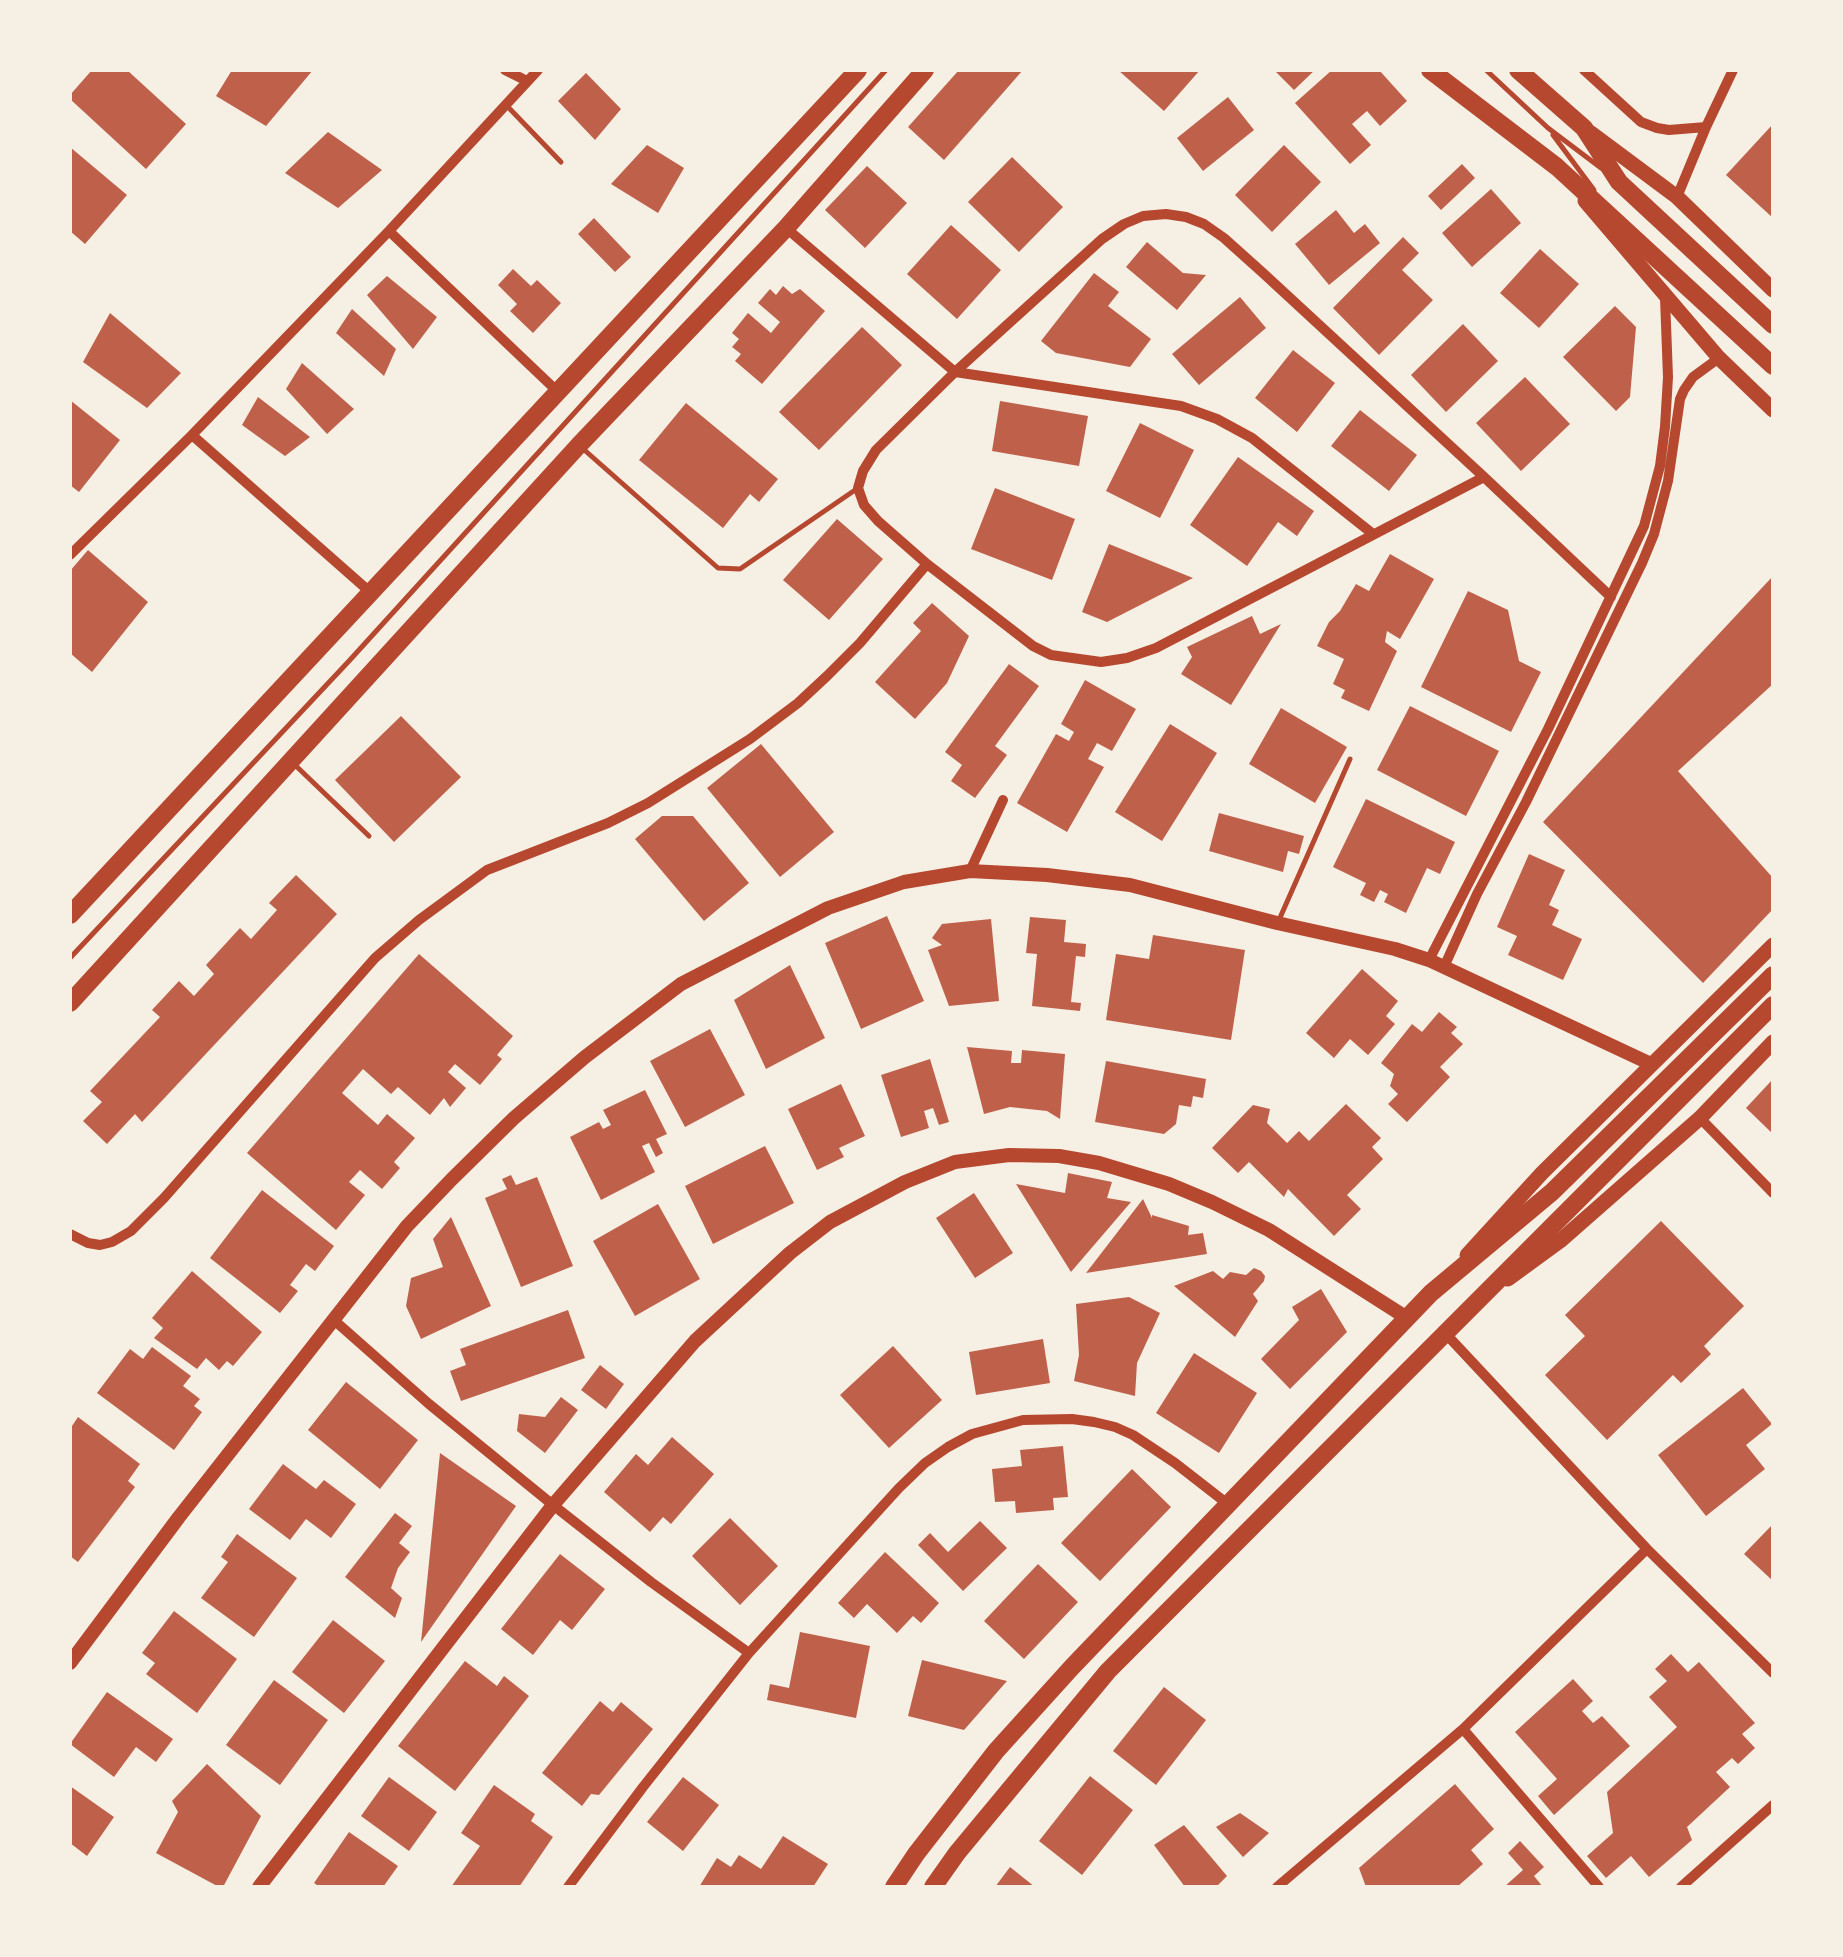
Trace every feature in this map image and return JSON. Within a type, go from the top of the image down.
[{"type":"main road","points":[[70,914],[858,70]]},
{"type":"main road","points":[[70,1004],[579,444],[786,228],[925,70]]},
{"type":"main road","points":[[1430,70],[1557,168],[1773,366]]},
{"type":"main road","points":[[1518,70],[1584,128],[1677,197],[1773,290]]},
{"type":"main road","points":[[1584,128],[1619,182],[1773,325]]},
{"type":"main road","points":[[1557,168],[1718,358],[1773,410]]},
{"type":"main road","points":[[894,1887],[996,1751],[1072,1668],[1542,1173],[1773,945]]},
{"type":"main road","points":[[1431,1293],[1552,1192],[1773,975]]},
{"type":"main road","points":[[933,1887],[1108,1671],[1773,1005]]},
{"type":"main road","points":[[1481,1299],[1560,1241],[1700,1118],[1773,1042]]},
{"type":"street","points":[[505,70],[527,81]]},
{"type":"street","points":[[70,554],[192,435],[538,70]]},
{"type":"street","points":[[1584,70],[1641,122],[1668,130],[1706,127]]},
{"type":"street","points":[[1677,197],[1733,70]]},
{"type":"street","points":[[1484,477],[1156,648],[1101,662],[1052,655],[1033,646],[878,521],[864,505],[858,488],[876,450],[955,372],[1113,232],[1144,216],[1166,214],[1204,224],[1224,238],[1484,477],[1611,597]]},
{"type":"street","points":[[786,228],[955,372],[1181,406],[1217,419],[1252,438],[1373,534]]},
{"type":"street","points":[[389,231],[558,392]]},
{"type":"street","points":[[1429,960],[1548,729],[1644,526],[1660,466],[1665,427],[1665,298]]},
{"type":"street","points":[[1444,967],[1642,563],[1668,481],[1680,399],[1693,377],[1718,358]]},
{"type":"street","points":[[192,435],[370,592]]},
{"type":"street","points":[[1644,526],[1654,534]]},
{"type":"street","points":[[70,1234],[100,1245],[131,1231],[376,958],[408,929],[488,870],[648,804],[750,738],[827,676],[927,564]]},
{"type":"street","points":[[1548,729],[1559,735]]},
{"type":"street","points":[[970,871],[1003,800]]},
{"type":"street","points":[[70,1663],[408,1226],[514,1118],[584,1057],[680,984],[828,908],[904,882],[970,871],[1047,875],[1130,886],[1429,960],[1651,1064]]},
{"type":"street","points":[[1700,1118],[1773,1193]]},
{"type":"street","points":[[258,1887],[553,1505],[695,1341],[830,1222],[905,1182],[955,1162],[1009,1155],[1059,1156],[1099,1163],[1169,1184],[1269,1230],[1407,1318]]},
{"type":"street","points":[[335,1321],[553,1505],[748,1653]]},
{"type":"street","points":[[1446,1334],[1646,1549],[1773,1673]]},
{"type":"street","points":[[568,1887],[748,1653],[899,1488],[925,1464],[972,1434],[1023,1420],[1047,1418],[1115,1427],[1174,1463],[1229,1505]]},
{"type":"street","points":[[1277,1887],[1463,1729],[1646,1549]]},
{"type":"street","points":[[1463,1729],[1599,1887]]},
{"type":"street","points":[[1680,1887],[1773,1805]]},
{"type":"lane","points":[[70,958],[348,661],[886,70]]},
{"type":"lane","points":[[1486,70],[1548,128],[1619,182]]},
{"type":"lane","points":[[506,104],[562,162]]},
{"type":"lane","points":[[1548,128],[1620,226]]},
{"type":"lane","points":[[579,444],[718,568],[740,569],[858,488]]},
{"type":"lane","points":[[1277,923],[1350,759]]},
{"type":"lane","points":[[290,760],[368,836]]},
{"type":"building","points":[[92,70],[127,70],[186,124],[146,169],[70,99]]},
{"type":"building","points":[[232,70],[313,70],[266,126],[216,96]]},
{"type":"building","points":[[959,70],[1023,70],[944,160],[908,127]]},
{"type":"building","points":[[1118,70],[1200,70],[1164,111]]},
{"type":"building","points":[[1274,70],[1315,70],[1294,90]]},
{"type":"building","points":[[1332,70],[1379,70],[1407,101],[1380,126],[1367,111],[1352,124],[1371,145],[1350,164],[1295,103]]},
{"type":"building","points":[[586,73],[621,109],[595,140],[558,101]]},
{"type":"building","points":[[1228,97],[1254,130],[1203,171],[1177,138]]},
{"type":"building","points":[[1773,124],[1773,218],[1726,175]]},
{"type":"building","points":[[328,132],[382,170],[338,208],[285,173]]},
{"type":"building","points":[[647,145],[684,168],[658,213],[611,184]]},
{"type":"building","points":[[1284,145],[1321,182],[1272,232],[1235,195]]},
{"type":"building","points":[[70,147],[127,195],[85,244],[70,231]]},
{"type":"building","points":[[1012,157],[1063,207],[1019,252],[968,202]]},
{"type":"building","points":[[1462,164],[1475,178],[1441,210],[1428,196]]},
{"type":"building","points":[[867,166],[907,203],[865,248],[825,210]]},
{"type":"building","points":[[1491,189],[1521,223],[1472,267],[1442,233]]},
{"type":"building","points":[[1336,210],[1354,233],[1365,224],[1380,243],[1329,285],[1295,244]]},
{"type":"building","points":[[594,218],[631,257],[615,272],[578,234]]},
{"type":"building","points":[[951,225],[1001,270],[957,319],[907,274]]},
{"type":"building","points":[[1403,237],[1419,253],[1402,270],[1433,300],[1379,355],[1333,308]]},
{"type":"building","points":[[1147,242],[1183,273],[1206,275],[1177,310],[1126,267]]},
{"type":"building","points":[[1540,249],[1579,284],[1539,328],[1500,293]]},
{"type":"building","points":[[513,269],[531,286],[537,280],[561,303],[533,333],[510,311],[517,304],[498,285]]},
{"type":"building","points":[[1094,273],[1119,292],[1108,306],[1151,339],[1130,367],[1056,353],[1041,341]]},
{"type":"building","points":[[387,276],[437,317],[413,349],[367,295]]},
{"type":"building","points":[[783,286],[792,294],[800,289],[825,311],[762,384],[735,361],[741,354],[732,347],[739,339],[732,333],[748,313],[771,333],[780,322],[758,303],[770,289],[776,295]]},
{"type":"building","points":[[1240,297],[1266,328],[1199,385],[1172,354]]},
{"type":"building","points":[[1615,306],[1636,327],[1630,397],[1616,411],[1563,357]]},
{"type":"building","points":[[352,309],[396,349],[384,376],[336,333]]},
{"type":"building","points":[[110,313],[181,373],[147,408],[83,362]]},
{"type":"building","points":[[1463,324],[1498,361],[1446,412],[1411,375]]},
{"type":"building","points":[[862,327],[902,365],[819,450],[779,412]]},
{"type":"building","points":[[1293,350],[1335,383],[1297,432],[1255,398]]},
{"type":"building","points":[[302,363],[354,409],[327,434],[286,389]]},
{"type":"building","points":[[1525,377],[1570,424],[1521,471],[1476,423]]},
{"type":"building","points":[[258,397],[310,437],[285,456],[242,425]]},
{"type":"building","points":[[70,400],[120,440],[79,492],[70,485]]},
{"type":"building","points":[[1000,401],[1088,416],[1079,466],[992,451]]},
{"type":"building","points":[[686,403],[778,479],[759,502],[750,494],[723,528],[639,460]]},
{"type":"building","points":[[1360,410],[1417,455],[1389,491],[1331,446]]},
{"type":"building","points":[[1140,423],[1194,450],[1160,518],[1106,491]]},
{"type":"building","points":[[1238,457],[1314,511],[1297,536],[1278,522],[1247,566],[1190,525]]},
{"type":"building","points":[[995,488],[1075,519],[1052,580],[971,549]]},
{"type":"building","points":[[837,519],[883,559],[829,620],[783,580]]},
{"type":"building","points":[[1109,544],[1193,578],[1107,622],[1082,612]]},
{"type":"building","points":[[88,550],[148,602],[92,672],[70,653],[70,571]]},
{"type":"building","points":[[1390,554],[1434,579],[1400,639],[1387,631],[1385,642],[1397,651],[1369,711],[1341,698],[1345,690],[1333,684],[1344,659],[1317,646],[1356,584],[1369,591]]},
{"type":"building","points":[[1773,576],[1773,684],[1678,771],[1773,878],[1773,909],[1703,983],[1543,822]]},
{"type":"building","points":[[1468,591],[1508,610],[1519,661],[1541,672],[1511,732],[1421,687]]},
{"type":"building","points":[[932,603],[969,636],[947,683],[915,719],[875,682],[921,631],[913,623]]},
{"type":"building","points":[[1252,616],[1260,634],[1281,624],[1231,705],[1181,674],[1192,657],[1187,647]]},
{"type":"building","points":[[1009,664],[1039,686],[995,746],[1007,755],[975,798],[951,781],[962,765],[945,752]]},
{"type":"building","points":[[1085,680],[1136,709],[1112,751],[1097,743],[1088,759],[1104,767],[1067,832],[1017,803],[1056,734],[1069,741],[1074,732],[1061,724]]},
{"type":"building","points":[[1410,706],[1499,751],[1466,816],[1377,770]]},
{"type":"building","points":[[1281,708],[1347,747],[1315,803],[1249,764]]},
{"type":"building","points":[[401,716],[461,777],[394,842],[335,780]]},
{"type":"building","points":[[1170,724],[1217,753],[1162,841],[1115,812]]},
{"type":"building","points":[[761,744],[834,832],[780,877],[707,788]]},
{"type":"building","points":[[1366,799],[1455,842],[1440,874],[1427,868],[1406,913],[1384,902],[1388,894],[1380,890],[1374,902],[1360,895],[1366,883],[1333,867]]},
{"type":"building","points":[[1219,813],[1304,836],[1299,854],[1288,851],[1283,872],[1209,851]]},
{"type":"building","points":[[662,816],[693,816],[749,883],[704,921],[635,839]]},
{"type":"building","points":[[1529,854],[1565,870],[1549,905],[1559,910],[1552,925],[1582,939],[1563,980],[1508,955],[1517,936],[1497,927]]},
{"type":"building","points":[[296,875],[337,914],[142,1122],[135,1114],[107,1144],[83,1121],[102,1102],[90,1091],[160,1017],[152,1010],[179,981],[194,996],[214,974],[206,965],[240,928],[251,939],[277,910],[269,903]]},
{"type":"building","points":[[887,916],[924,1001],[861,1029],[825,943]]},
{"type":"building","points":[[1030,917],[1066,920],[1064,942],[1086,944],[1085,957],[1076,956],[1071,1002],[1081,1003],[1080,1011],[1032,1006],[1037,954],[1026,953]]},
{"type":"building","points":[[991,919],[999,1001],[949,1006],[928,950],[942,945],[932,938],[942,924]]},
{"type":"building","points":[[1153,935],[1245,950],[1231,1040],[1106,1020],[1116,954],[1149,959]]},
{"type":"building","points":[[419,954],[513,1036],[497,1055],[502,1059],[480,1085],[455,1064],[448,1072],[466,1088],[450,1107],[444,1098],[430,1115],[398,1087],[391,1094],[363,1069],[342,1093],[378,1125],[387,1114],[415,1138],[394,1162],[400,1168],[382,1189],[360,1170],[349,1182],[365,1195],[336,1230],[247,1153]]},
{"type":"building","points":[[790,965],[825,1038],[766,1069],[734,1000]]},
{"type":"building","points":[[1362,969],[1398,1001],[1386,1016],[1395,1024],[1368,1055],[1350,1039],[1334,1058],[1306,1033]]},
{"type":"building","points":[[1439,1012],[1457,1027],[1451,1033],[1463,1044],[1440,1067],[1450,1077],[1407,1122],[1388,1104],[1398,1094],[1390,1086],[1394,1074],[1381,1063],[1412,1024],[1422,1032]]},
{"type":"building","points":[[710,1029],[745,1095],[685,1127],[650,1061]]},
{"type":"building","points":[[967,1047],[1012,1051],[1011,1063],[1021,1063],[1022,1050],[1065,1054],[1060,1119],[1047,1111],[1010,1107],[984,1114]]},
{"type":"building","points":[[930,1059],[949,1122],[939,1125],[933,1108],[924,1111],[929,1128],[901,1137],[881,1075]]},
{"type":"building","points":[[1106,1061],[1206,1079],[1203,1098],[1193,1096],[1191,1107],[1179,1105],[1176,1124],[1164,1134],[1095,1122]]},
{"type":"building","points":[[1773,1079],[1773,1134],[1746,1108]]},
{"type":"building","points":[[841,1084],[865,1136],[839,1148],[844,1157],[817,1170],[788,1109]]},
{"type":"building","points":[[645,1090],[667,1134],[656,1139],[663,1153],[656,1157],[649,1143],[642,1146],[655,1172],[601,1200],[570,1137],[599,1122],[603,1129],[611,1125],[603,1110]]},
{"type":"building","points":[[1346,1104],[1381,1138],[1372,1147],[1383,1159],[1347,1195],[1361,1209],[1334,1236],[1288,1189],[1284,1197],[1249,1162],[1238,1173],[1212,1148],[1253,1105],[1270,1109],[1267,1123],[1287,1143],[1299,1131],[1309,1141]]},
{"type":"building","points":[[765,1146],[794,1203],[713,1244],[685,1186]]},
{"type":"building","points":[[1068,1173],[1112,1182],[1107,1198],[1131,1202],[1071,1272],[1016,1184],[1065,1193]]},
{"type":"building","points":[[511,1175],[516,1185],[537,1177],[573,1266],[521,1287],[485,1198],[507,1189],[502,1179]]},
{"type":"building","points":[[262,1190],[334,1246],[315,1271],[306,1264],[290,1285],[298,1291],[280,1313],[210,1258]]},
{"type":"building","points":[[974,1193],[1013,1253],[975,1278],[936,1218]]},
{"type":"building","points":[[1143,1199],[1152,1218],[1189,1226],[1188,1235],[1203,1233],[1207,1254],[1086,1273]]},
{"type":"building","points":[[658,1204],[700,1279],[635,1316],[593,1241]]},
{"type":"building","points":[[451,1217],[491,1306],[421,1339],[406,1306],[411,1278],[443,1267],[433,1239]]},
{"type":"building","points":[[1661,1221],[1744,1306],[1704,1346],[1711,1354],[1681,1383],[1673,1375],[1607,1440],[1545,1375],[1585,1336],[1565,1315]]},
{"type":"building","points":[[1254,1268],[1265,1276],[1264,1281],[1253,1294],[1258,1301],[1235,1337],[1174,1286],[1213,1271],[1223,1279],[1230,1272],[1246,1275]]},
{"type":"building","points":[[192,1271],[262,1332],[233,1366],[227,1361],[219,1370],[206,1358],[197,1369],[154,1338],[163,1328],[152,1318]]},
{"type":"building","points":[[1321,1289],[1347,1332],[1290,1389],[1261,1359],[1299,1320],[1292,1307]]},
{"type":"building","points":[[1129,1297],[1160,1313],[1137,1363],[1135,1396],[1074,1381],[1079,1355],[1076,1304]]},
{"type":"building","points":[[568,1310],[585,1358],[461,1401],[450,1371],[466,1365],[460,1349]]},
{"type":"building","points":[[1043,1339],[1050,1383],[976,1395],[969,1352]]},
{"type":"building","points":[[893,1346],[942,1400],[889,1448],[840,1395]]},
{"type":"building","points":[[152,1347],[191,1376],[183,1386],[200,1399],[194,1406],[202,1412],[174,1450],[97,1393],[130,1349],[143,1359]]},
{"type":"building","points":[[1194,1353],[1257,1393],[1219,1453],[1156,1413]]},
{"type":"building","points":[[600,1365],[624,1384],[606,1409],[581,1390]]},
{"type":"building","points":[[346,1382],[418,1440],[380,1489],[308,1430]]},
{"type":"building","points":[[1743,1388],[1772,1424],[1746,1445],[1765,1469],[1706,1516],[1658,1455]]},
{"type":"building","points":[[561,1397],[578,1410],[545,1453],[517,1431],[519,1414],[545,1417]]},
{"type":"building","points":[[78,1417],[140,1464],[128,1481],[135,1487],[78,1562],[70,1556],[70,1429]]},
{"type":"building","points":[[672,1437],[714,1474],[671,1524],[663,1517],[650,1532],[604,1492],[636,1454],[648,1465]]},
{"type":"building","points":[[1063,1446],[1068,1497],[1053,1498],[1054,1510],[1016,1513],[1015,1501],[995,1502],[992,1469],[1022,1466],[1020,1450]]},
{"type":"building","points":[[440,1453],[516,1506],[421,1642]]},
{"type":"building","points":[[283,1464],[316,1489],[324,1480],[356,1504],[331,1538],[306,1519],[290,1540],[249,1509]]},
{"type":"building","points":[[1132,1469],[1171,1507],[1100,1581],[1061,1543]]},
{"type":"building","points":[[395,1513],[412,1526],[399,1543],[410,1552],[398,1568],[391,1588],[402,1598],[395,1618],[345,1577]]},
{"type":"building","points":[[730,1518],[778,1566],[740,1605],[692,1556]]},
{"type":"building","points":[[980,1521],[1007,1548],[963,1591],[918,1545],[930,1533],[948,1552]]},
{"type":"building","points":[[1773,1524],[1773,1581],[1744,1554]]},
{"type":"building","points":[[237,1534],[297,1578],[254,1637],[201,1598],[228,1562],[221,1557]]},
{"type":"building","points":[[885,1552],[939,1603],[921,1623],[913,1616],[897,1633],[867,1604],[854,1618],[838,1603]]},
{"type":"building","points":[[560,1554],[605,1589],[572,1630],[560,1620],[533,1655],[501,1629]]},
{"type":"building","points":[[1038,1564],[1078,1602],[1024,1659],[984,1621]]},
{"type":"building","points":[[174,1611],[237,1659],[197,1713],[146,1674],[155,1663],[142,1653]]},
{"type":"building","points":[[333,1620],[385,1661],[344,1713],[292,1672]]},
{"type":"building","points":[[800,1632],[870,1646],[856,1718],[767,1700],[770,1684],[789,1688]]},
{"type":"building","points":[[1671,1654],[1688,1672],[1699,1662],[1755,1723],[1742,1734],[1755,1748],[1738,1764],[1732,1758],[1716,1772],[1730,1787],[1687,1827],[1692,1840],[1649,1877],[1631,1856],[1606,1878],[1587,1856],[1613,1833],[1607,1792],[1677,1727],[1649,1697],[1667,1681],[1655,1669]]},
{"type":"building","points":[[922,1660],[1007,1681],[964,1730],[908,1716]]},
{"type":"building","points":[[465,1661],[497,1686],[504,1676],[529,1696],[455,1791],[398,1746]]},
{"type":"building","points":[[1573,1679],[1593,1701],[1582,1711],[1593,1723],[1602,1716],[1630,1746],[1554,1815],[1538,1796],[1557,1779],[1515,1732]]},
{"type":"building","points":[[274,1680],[328,1720],[280,1785],[226,1745]]},
{"type":"building","points":[[1164,1687],[1206,1720],[1156,1785],[1113,1751]]},
{"type":"building","points":[[107,1692],[173,1739],[156,1762],[136,1747],[114,1777],[70,1744]]},
{"type":"building","points":[[600,1701],[613,1712],[621,1702],[653,1729],[599,1795],[591,1794],[582,1806],[542,1773]]},
{"type":"building","points":[[207,1764],[261,1816],[223,1887],[156,1853],[178,1812],[172,1801]]},
{"type":"building","points":[[1090,1776],[1133,1810],[1082,1875],[1039,1841]]},
{"type":"building","points":[[389,1777],[437,1812],[409,1851],[361,1816]]},
{"type":"building","points":[[683,1777],[719,1805],[683,1851],[647,1822]]},
{"type":"building","points":[[1455,1784],[1494,1829],[1471,1850],[1483,1864],[1457,1887],[1366,1887],[1359,1868]]},
{"type":"building","points":[[494,1785],[535,1814],[531,1821],[553,1837],[519,1887],[451,1887],[480,1846],[461,1833]]},
{"type":"building","points":[[70,1786],[114,1817],[87,1856],[70,1843]]},
{"type":"building","points":[[1240,1813],[1269,1833],[1243,1857],[1216,1827]]},
{"type":"building","points":[[1184,1825],[1227,1876],[1216,1887],[1185,1887],[1154,1845]]},
{"type":"building","points":[[349,1832],[398,1866],[383,1887],[320,1887],[314,1883]]},
{"type":"building","points":[[783,1836],[828,1864],[813,1887],[699,1887],[717,1858],[731,1867],[739,1855],[761,1869]]},
{"type":"building","points":[[1520,1841],[1544,1867],[1534,1876],[1543,1887],[1504,1887],[1523,1870],[1508,1853]]},
{"type":"building","points":[[1010,1867],[1035,1887],[995,1887]]}]
